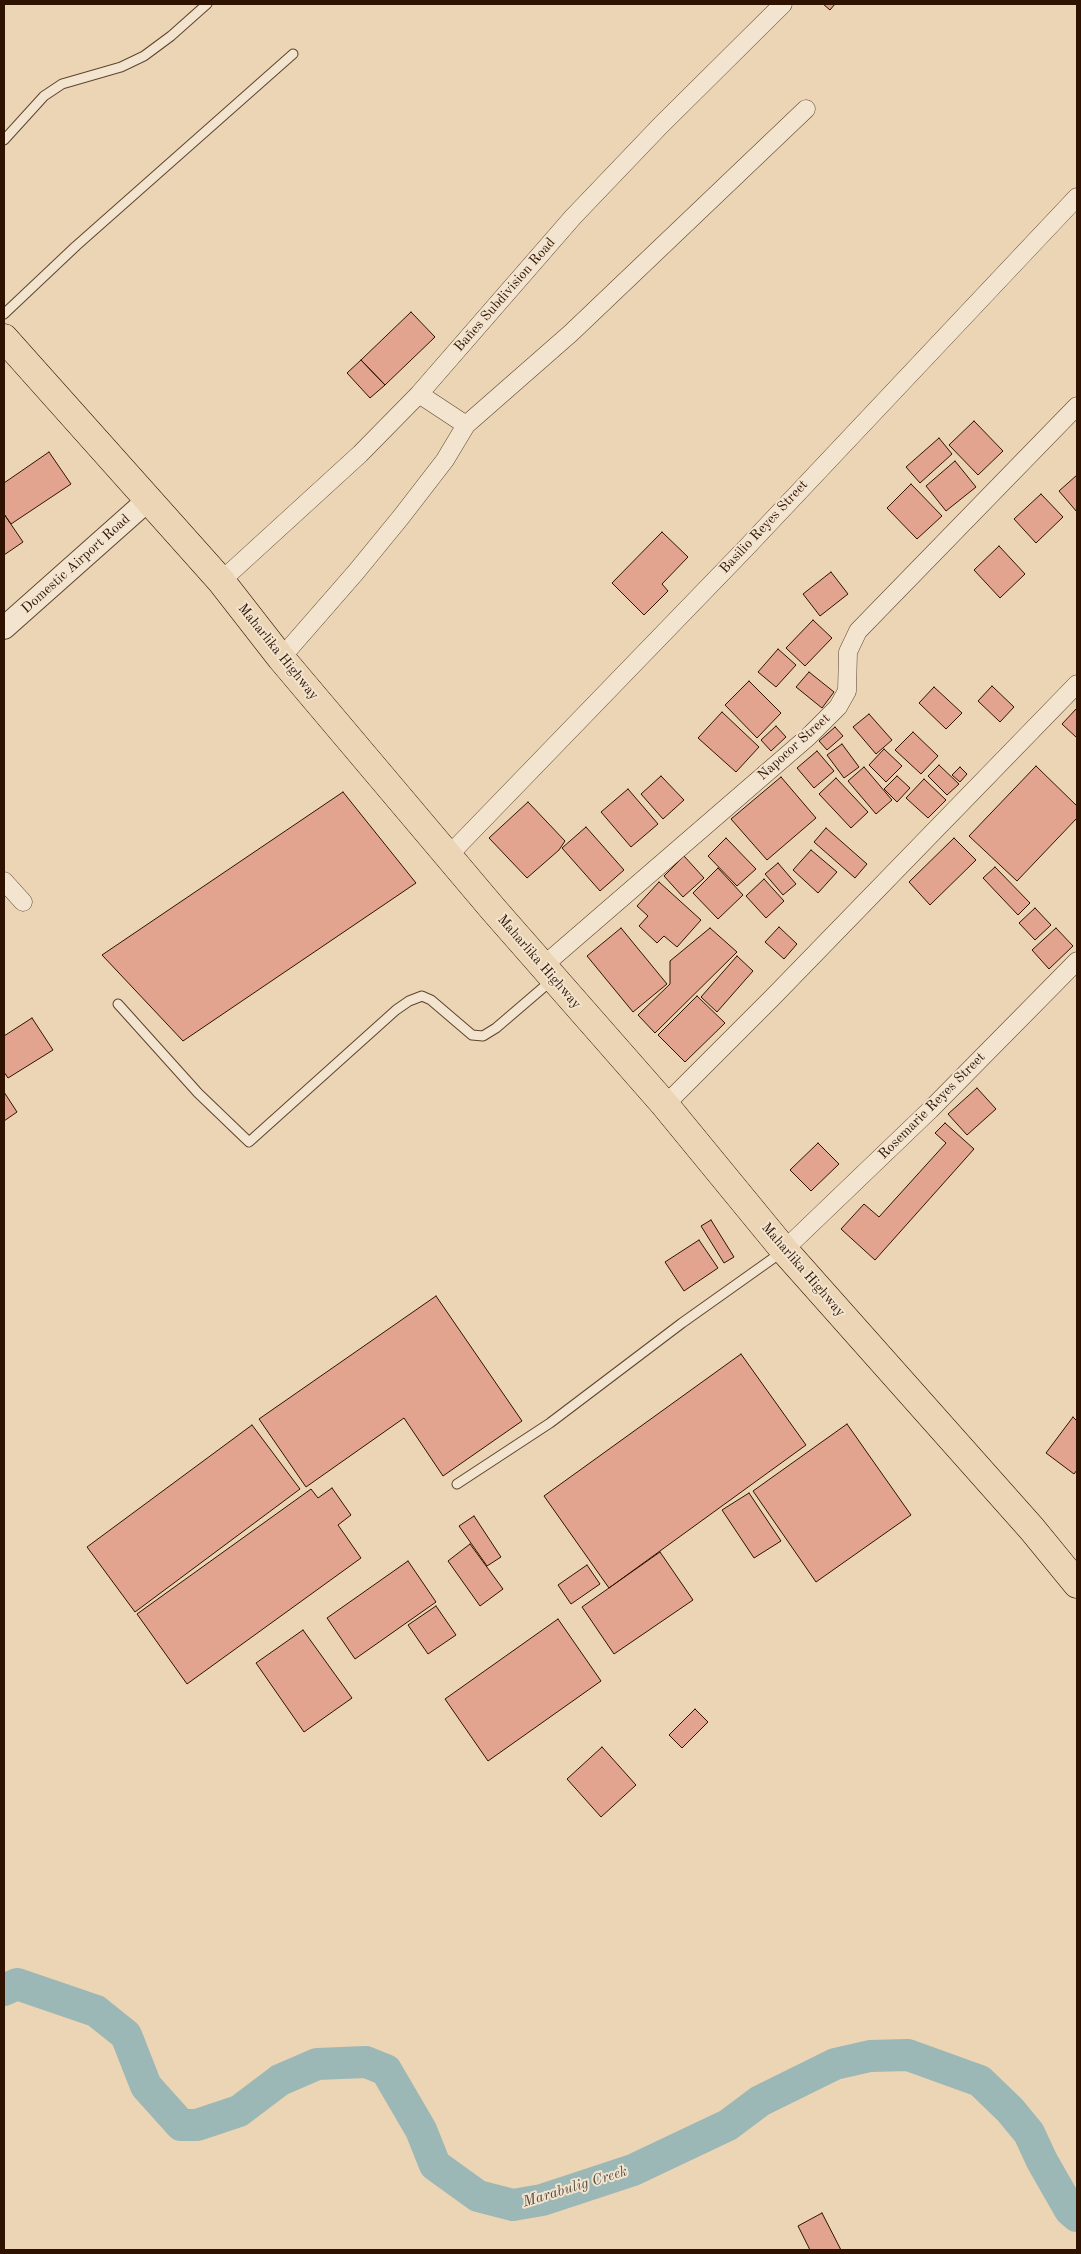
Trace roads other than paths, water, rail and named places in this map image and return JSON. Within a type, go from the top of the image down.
[{"type":"highway","name":"Maharlika Highway","points":[[4,338],[220,581],[281,658],[448,856],[665,1105],[784,1250],[1032,1529],[1077,1584]]},
{"type":"street","name":"Bañes Subdivision Road","points":[[220,581],[360,454],[419,394],[573,217],[668,118],[783,4]]},
{"type":"street","points":[[281,658],[401,517],[445,460],[466,425],[572,333],[806,109]]},
{"type":"street","name":"Basilio Reyes Street","points":[[448,856],[745,548],[1077,197]]},
{"type":"street","points":[[419,394],[466,425]]},
{"type":"street","name":"Napocor Street","points":[[549,972],[808,737],[838,707],[846,691],[848,652],[858,631],[1077,406]]},
{"type":"street","name":"Domestic Airport Road","points":[[4,628],[148,500]]},
{"type":"street","points":[[665,1105],[772,998],[1077,684]]},
{"type":"street","points":[[4,881],[23,902]]},
{"type":"street","name":"Rosemarie Reyes Street","points":[[784,1250],[930,1110],[1077,961]]},
{"type":"lane","points":[[4,140],[44,96],[62,84],[121,67],[144,56],[171,36],[207,4]]},
{"type":"lane","points":[[4,314],[76,246],[293,54]]},
{"type":"lane","points":[[118,1004],[198,1093],[249,1142],[396,1010],[409,1001],[422,996],[431,1000],[472,1035],[482,1036],[496,1028],[549,972]]},
{"type":"lane","points":[[456,1484],[550,1423],[682,1323],[784,1250]]},
{"type":"waterway","name":"Marabulig Creek","points":[[4,1990],[17,1984],[96,2011],[126,2035],[146,2086],[181,2125],[197,2125],[239,2111],[280,2080],[317,2064],[366,2062],[386,2070],[421,2130],[435,2165],[478,2196],[513,2205],[542,2200],[633,2170],[728,2125],[760,2101],[835,2064],[870,2056],[908,2055],[980,2081],[1010,2110],[1029,2133],[1042,2161],[1070,2210],[1077,2216]]}]
